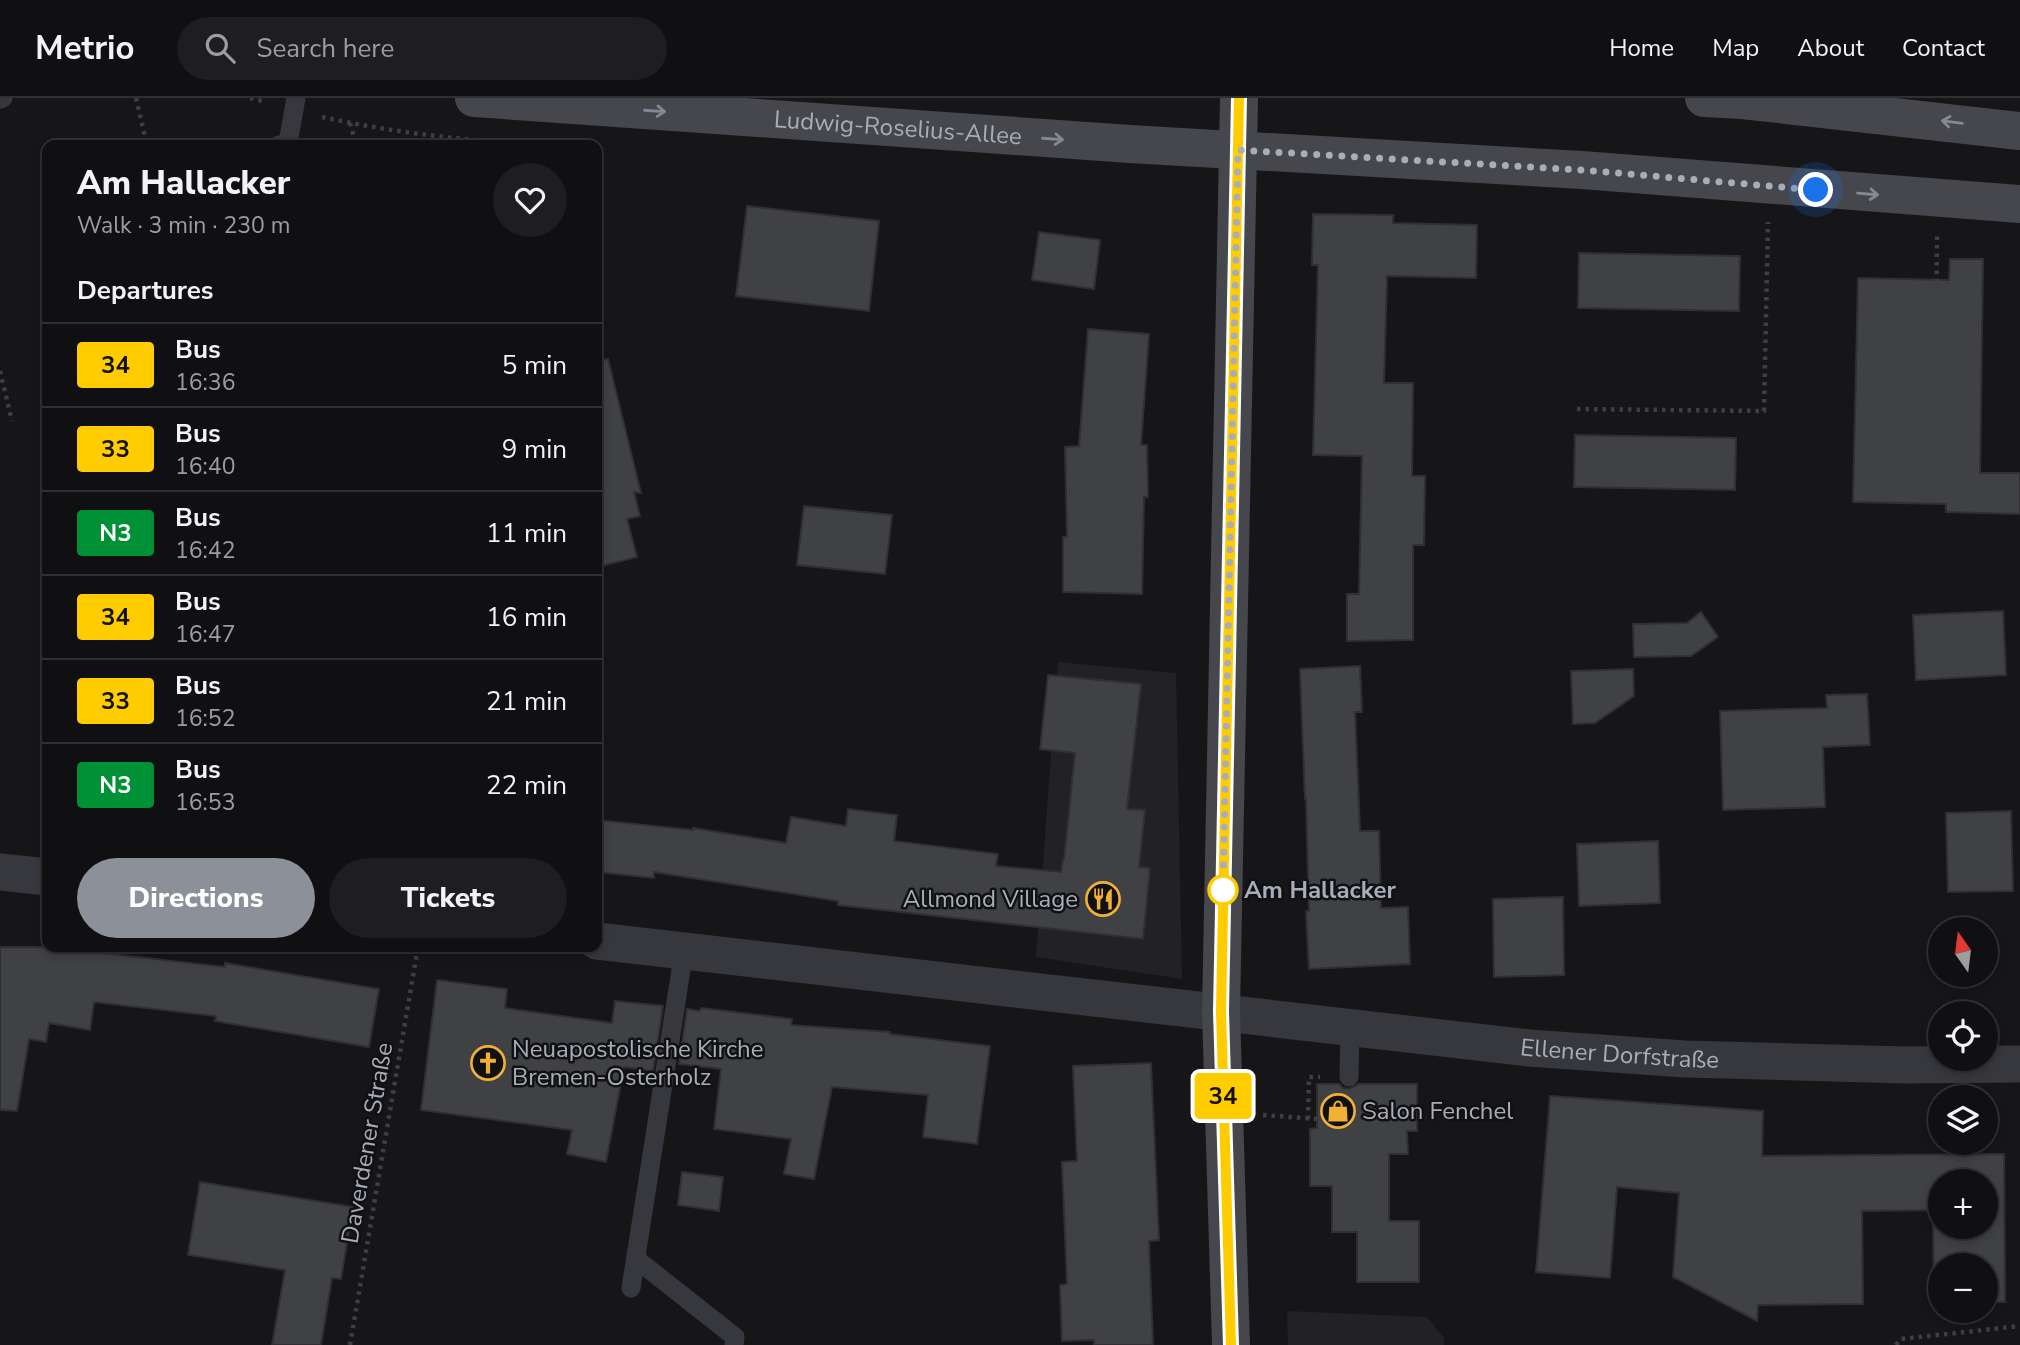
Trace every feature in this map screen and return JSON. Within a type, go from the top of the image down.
[{"type":"main road","name":"Ludwig-Roselius-Allee","points":[[474,98],[1238,150],[1582,170],[2020,204]]},
{"type":"main road","points":[[1231,1345],[1221,1011],[1239,98]]},
{"type":"main road","points":[[1704,98],[1742,99],[2020,131]]},
{"type":"street","points":[[0,872],[42,876]]},
{"type":"street","points":[[602,942],[1221,1011]]},
{"type":"street","name":"Ellener Dorfstraße","points":[[1221,1011],[1529,1048],[1685,1059],[1905,1065],[2020,1064]]},
{"type":"lane","points":[[289,140],[296,98]]},
{"type":"lane","points":[[632,1287],[684,951]]},
{"type":"lane","points":[[1349,1077],[1350,1027]]},
{"type":"lane","points":[[636,1259],[735,1337],[734,1345]]},
{"type":"path","points":[[136,98],[146,140]]},
{"type":"path","points":[[355,140],[350,123],[460,140]]},
{"type":"path","points":[[1577,409],[1764,411],[1769,186]]},
{"type":"path","points":[[1935,478],[1937,199]]},
{"type":"path","points":[[0,371],[12,421]]},
{"type":"path","name":"Daverdener Straße","points":[[350,1345],[417,952]]},
{"type":"path","points":[[1308,1119],[1309,1077],[1349,1077]]},
{"type":"path","points":[[1224,1112],[1317,1119]]},
{"type":"path","points":[[1896,1345],[1901,1339],[2020,1326]]},
{"type":"shaded area","points":[[1058,662],[1176,673],[1182,979],[1036,957]]},
{"type":"shaded area","points":[[1287,1311],[1427,1317],[1444,1338],[1444,1345],[1288,1345]]},
{"type":"building","points":[[747,206],[879,221],[869,311],[736,296]]},
{"type":"building","points":[[1313,214],[1393,215],[1393,223],[1477,225],[1476,278],[1387,276],[1384,383],[1413,383],[1412,476],[1425,476],[1424,545],[1413,545],[1413,640],[1347,641],[1347,594],[1359,594],[1362,456],[1313,455],[1318,265],[1312,265]]},
{"type":"building","points":[[1039,232],[1100,240],[1094,289],[1032,280]]},
{"type":"building","points":[[1579,253],[1740,256],[1739,311],[1578,308]]},
{"type":"building","points":[[1950,259],[1983,259],[1980,473],[2020,473],[2020,514],[1946,512],[1946,504],[1853,502],[1858,278],[1949,280]]},
{"type":"building","points":[[1088,329],[1149,334],[1141,445],[1147,445],[1148,497],[1144,497],[1142,594],[1063,592],[1063,537],[1067,537],[1065,447],[1079,446]]},
{"type":"building","points":[[608,359],[641,493],[634,492],[640,516],[627,519],[637,557],[602,566],[602,360]]},
{"type":"building","points":[[1575,435],[1736,438],[1735,490],[1574,487]]},
{"type":"building","points":[[804,506],[892,515],[885,574],[797,565]]},
{"type":"building","points":[[2003,611],[2006,675],[1916,680],[1913,615]]},
{"type":"building","points":[[1701,612],[1718,637],[1691,656],[1634,657],[1633,624],[1687,623]]},
{"type":"building","points":[[1360,666],[1362,712],[1355,712],[1360,831],[1379,831],[1381,908],[1408,907],[1410,964],[1309,969],[1300,669]]},
{"type":"building","points":[[1633,669],[1634,696],[1595,723],[1573,724],[1571,671]]},
{"type":"building","points":[[1048,675],[1141,684],[1127,809],[1145,810],[1139,867],[1150,868],[1143,939],[838,905],[838,901],[654,872],[654,878],[602,873],[602,821],[693,828],[786,843],[791,817],[846,826],[848,809],[897,815],[894,841],[998,854],[996,866],[1061,872],[1075,753],[1040,749]]},
{"type":"building","points":[[1867,694],[1870,745],[1823,747],[1825,807],[1723,810],[1720,711],[1827,708],[1826,695]]},
{"type":"building","points":[[2011,811],[2013,891],[1948,892],[1946,813]]},
{"type":"building","points":[[1658,841],[1660,903],[1579,906],[1577,844]]},
{"type":"building","points":[[1563,897],[1564,975],[1494,977],[1493,899]]},
{"type":"building","points":[[0,947],[42,947],[42,952],[102,952],[225,967],[225,963],[379,989],[369,1047],[215,1021],[216,1016],[94,1002],[90,1030],[49,1023],[46,1042],[29,1039],[17,1111],[0,1110]]},
{"type":"building","points":[[437,980],[507,989],[505,1008],[612,1023],[615,1001],[663,1006],[653,1071],[624,1067],[606,1162],[567,1154],[572,1130],[421,1110]]},
{"type":"building","points":[[701,1008],[792,1019],[791,1025],[890,1032],[990,1046],[977,1144],[923,1137],[928,1095],[832,1087],[814,1179],[784,1174],[791,1139],[714,1129],[721,1069],[679,1064],[687,1009],[700,1011]]},
{"type":"building","points":[[1151,1063],[1159,1240],[1149,1241],[1153,1345],[1094,1345],[1094,1340],[1062,1341],[1060,1285],[1067,1284],[1062,1162],[1077,1161],[1073,1066]]},
{"type":"building","points":[[1317,1084],[1339,1084],[1349,1089],[1359,1084],[1417,1084],[1417,1131],[1407,1131],[1408,1154],[1389,1154],[1389,1221],[1419,1221],[1419,1282],[1357,1282],[1357,1232],[1332,1232],[1332,1186],[1310,1186],[1310,1129],[1317,1128]]},
{"type":"building","points":[[1550,1096],[1763,1111],[1762,1156],[2004,1154],[2005,1302],[1998,1302],[1998,1253],[1933,1253],[1933,1239],[1998,1239],[1998,1169],[1928,1169],[1928,1210],[1862,1211],[1863,1304],[1758,1305],[1757,1321],[1673,1277],[1679,1193],[1617,1187],[1610,1278],[1536,1272]]},
{"type":"building","points":[[682,1172],[723,1177],[719,1211],[678,1205]]},
{"type":"building","points":[[200,1182],[353,1207],[341,1279],[332,1278],[321,1345],[272,1345],[285,1270],[188,1255]]},
{"type":"bus line","name":"34","points":[[1231,1345],[1221,1011],[1239,98]]},
{"type":"place","name":"Am Hallacker","points":[[1223,890]]},
{"type":"place","name":"Allmond Village","points":[[1103,899]]},
{"type":"place","name":"Neuapostolische Kirche Bremen-Osterholz","points":[[488,1063]]},
{"type":"place","name":"Salon Fenchel","points":[[1338,1111]]},
{"type":"route","points":[[1223,890],[1238,150],[1582,170],[1816,190]]}]
